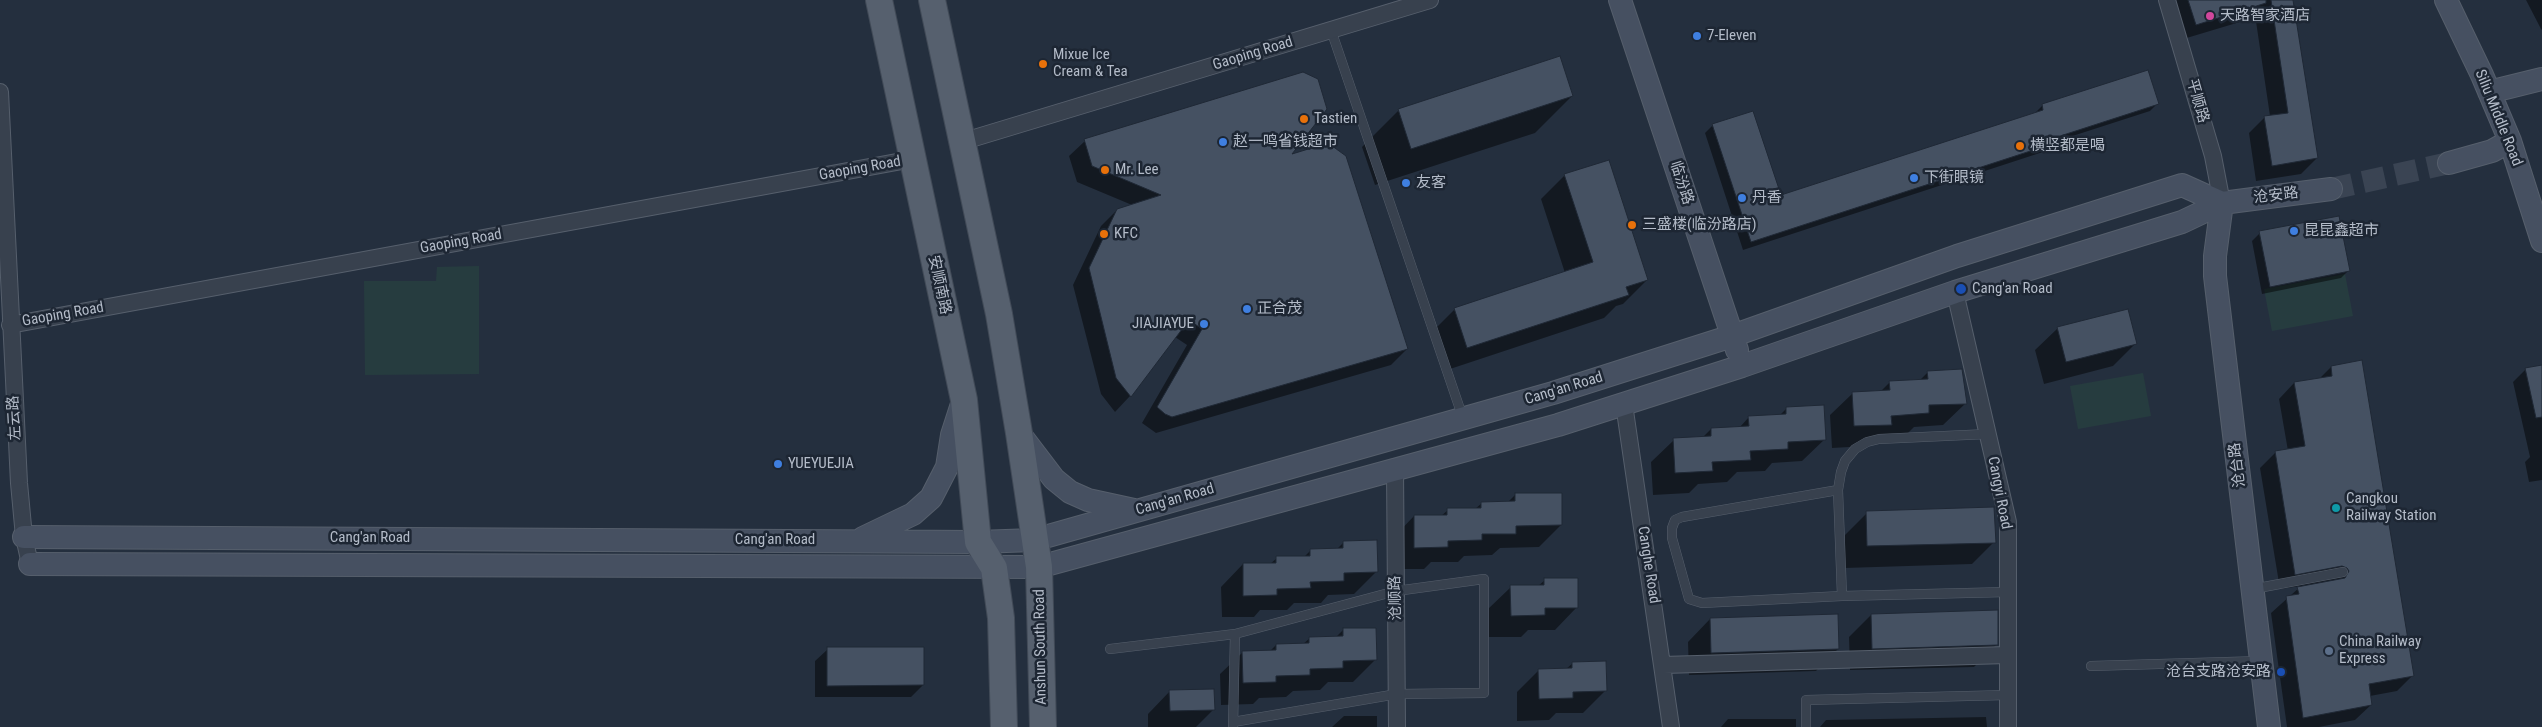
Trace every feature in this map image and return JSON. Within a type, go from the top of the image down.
[{"type":"main road","name":"安顺南路","points":[[879,0],[964,400],[978,542],[994,568]]},
{"type":"main road","points":[[932,0],[999,314],[1039,567]]},
{"type":"main road","name":"Anshun South Road","points":[[1039,567],[1043,727]]},
{"type":"main road","points":[[994,568],[1001,618],[1004,727]]},
{"type":"street","name":"Gaoping Road","points":[[961,142],[1430,0]]},
{"type":"street","name":"临汾路","points":[[1620,0],[1742,366]]},
{"type":"street","name":"平顺路","points":[[2167,0],[2212,156],[2222,203]]},
{"type":"street","name":"Siliu Middle Road","points":[[2446,0],[2510,141],[2542,240]]},
{"type":"street","points":[[2489,92],[2542,79]]},
{"type":"street","name":"左云路","points":[[0,92],[10,325],[24,537],[30,564]]},
{"type":"street","points":[[2450,163],[2492,152],[2510,141]]},
{"type":"street","name":"Gaoping Road","points":[[10,325],[913,159]]},
{"type":"street","name":"Cang'an Road","points":[[24,537],[978,542],[1034,540],[1463,418],[1732,336],[1957,256],[2182,185],[2222,203]]},
{"type":"street","name":"沧安路","points":[[2222,203],[2331,190]]},
{"type":"street","name":"Cang'an Road","points":[[30,564],[1039,567],[1558,425],[1742,366],[1955,292],[2182,222],[2222,203]]},
{"type":"street","name":"沧台路","points":[[2222,203],[2215,256],[2215,276],[2269,727]]},
{"type":"street","name":"Cangyi Road","points":[[1955,292],[2008,522],[2008,727]]},
{"type":"street","points":[[858,540],[913,514],[931,498],[947,467],[952,435],[964,400]]},
{"type":"street","name":"Canghe Road","points":[[1624,404],[1671,727]]},
{"type":"street","points":[[1019,433],[1054,479],[1070,492],[1088,500],[1137,511]]},
{"type":"street","name":"沧顺路","points":[[1395,469],[1397,727]]},
{"type":"street","points":[[1663,665],[2007,655]]},
{"type":"lane","points":[[1331,30],[1463,418]]},
{"type":"lane","points":[[1842,596],[1838,490],[1845,461],[1856,449],[1867,442],[1880,439],[1988,434]]},
{"type":"lane","points":[[1838,490],[1682,517],[1675,520],[1672,528],[1672,538],[1686,594],[1694,602],[2008,592]]},
{"type":"lane","points":[[2253,589],[2343,572]]},
{"type":"lane","points":[[1110,649],[1235,634],[1396,591],[1484,579],[1484,693],[1397,694],[1234,725],[1235,634]]},
{"type":"lane","points":[[2091,666],[2261,661]]},
{"type":"lane","points":[[1806,727],[1806,700],[2008,695]]},
{"type":"green space","points":[[479,266],[479,374],[365,375],[364,281],[436,281],[437,267]]},
{"type":"green space","points":[[2345,274],[2353,316],[2272,331],[2264,289]]},
{"type":"green space","points":[[2143,373],[2151,416],[2078,429],[2070,386]]},
{"type":"building","name":"天路智家酒店","points":[[2188,0],[2266,0],[2266,3],[2196,25]]},
{"type":"building","points":[[2271,0],[2293,0],[2318,158],[2272,166],[2264,116],[2288,113]]},
{"type":"building","points":[[1560,56],[1573,96],[1411,149],[1398,109]]},
{"type":"building","points":[[2148,70],[2159,104],[2054,138],[2055,143],[1751,242],[1712,124],[1753,111],[1781,195],[2043,110],[2042,104]]},
{"type":"building","name":"正合茂","points":[[1303,72],[1318,79],[1327,109],[1292,154],[1328,143],[1346,156],[1408,349],[1172,417],[1157,407],[1202,329],[1189,320],[1131,397],[1116,378],[1089,268],[1117,209],[1161,195],[1092,166],[1084,139]]},
{"type":"building","points":[[1609,160],[1648,280],[1626,287],[1629,295],[1467,348],[1454,308],[1593,262],[1564,174]]},
{"type":"building","points":[[2339,216],[2350,271],[2270,287],[2259,231]]},
{"type":"building","points":[[2128,309],[2137,344],[2066,362],[2057,327]]},
{"type":"building","points":[[2362,360],[2414,676],[2369,684],[2372,705],[2303,718],[2286,596],[2299,594],[2297,587],[2345,578],[2349,571],[2342,566],[2295,575],[2275,451],[2305,446],[2294,382],[2332,376],[2331,366]]},
{"type":"building","points":[[2542,365],[2542,417],[2536,418],[2525,368]]},
{"type":"building","points":[[1962,369],[1967,404],[1929,405],[1929,413],[1891,416],[1892,425],[1854,426],[1852,392],[1890,390],[1889,381],[1928,379],[1927,371]]},
{"type":"building","points":[[1824,405],[1826,440],[1788,442],[1788,449],[1750,451],[1751,460],[1712,462],[1713,471],[1675,473],[1673,438],[1711,436],[1711,428],[1749,426],[1748,416],[1786,414],[1786,407]]},
{"type":"building","points":[[1515,493],[1562,493],[1562,525],[1516,526],[1516,534],[1482,534],[1482,540],[1448,541],[1448,547],[1414,548],[1414,515],[1447,515],[1447,508],[1481,508],[1481,502],[1515,501]]},
{"type":"building","points":[[1994,507],[1996,543],[1867,546],[1866,511]]},
{"type":"building","points":[[1377,540],[1378,572],[1344,573],[1344,581],[1310,582],[1311,588],[1277,589],[1277,595],[1243,596],[1243,563],[1276,563],[1276,556],[1310,556],[1310,549],[1343,548],[1343,541]]},
{"type":"building","points":[[1544,578],[1578,578],[1578,608],[1545,608],[1545,615],[1511,616],[1510,585],[1544,585]]},
{"type":"building","points":[[1998,610],[1998,645],[1872,649],[1871,614]]},
{"type":"building","points":[[1838,614],[1839,649],[1711,653],[1710,618]]},
{"type":"building","points":[[1343,628],[1376,628],[1377,660],[1343,661],[1343,668],[1310,669],[1310,675],[1276,676],[1276,682],[1243,683],[1242,651],[1276,650],[1276,644],[1309,643],[1309,637],[1343,636]]},
{"type":"building","points":[[827,647],[924,647],[924,685],[827,686]]},
{"type":"building","points":[[1606,661],[1607,691],[1573,692],[1573,698],[1539,699],[1538,669],[1572,668],[1572,662]]},
{"type":"building","points":[[1214,689],[1215,710],[1170,711],[1169,690]]},
{"type":"tunnel","points":[[2331,189],[2449,163]]},
{"type":"place","name":"天路智家酒店","points":[[2210,16]]},
{"type":"place","name":"7-Eleven","points":[[1697,36]]},
{"type":"place","name":"Mixue Ice Cream & Tea","points":[[1043,64]]},
{"type":"place","name":"Tastien","points":[[1304,119]]},
{"type":"place","name":"赵一鸣省钱超市","points":[[1223,142]]},
{"type":"place","name":"横竖都是喝","points":[[2020,146]]},
{"type":"place","name":"Mr. Lee","points":[[1105,170]]},
{"type":"place","name":"下街眼镜","points":[[1914,178]]},
{"type":"place","name":"友客","points":[[1406,183]]},
{"type":"place","name":"丹香","points":[[1742,198]]},
{"type":"place","name":"三盛楼(临汾路店)","points":[[1632,225]]},
{"type":"place","name":"昆昆鑫超市","points":[[2294,231]]},
{"type":"place","name":"KFC","points":[[1104,234]]},
{"type":"place","name":"Cang'an Road","points":[[1961,289]]},
{"type":"place","name":"正合茂","points":[[1247,309]]},
{"type":"place","name":"JIAJIAYUE","points":[[1204,324]]},
{"type":"place","name":"YUEYUEJIA","points":[[778,464]]},
{"type":"place","name":"Cangkou Railway Station","points":[[2336,508]]},
{"type":"place","name":"China Railway Express","points":[[2329,651]]},
{"type":"place","name":"沧台支路沧安路","points":[[2281,672]]}]
